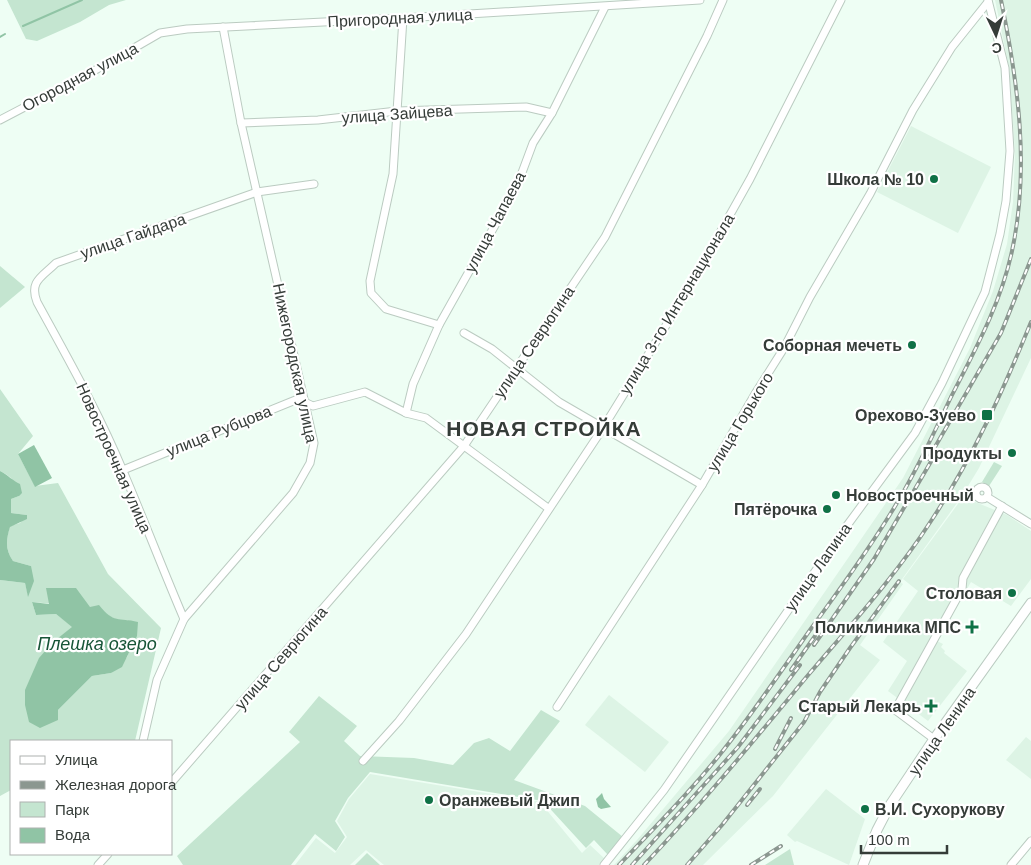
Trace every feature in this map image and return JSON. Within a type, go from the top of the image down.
[{"type":"main road","name":"улица Ленина","points":[[863,865],[890,805],[934,739],[1031,603]]},
{"type":"street","name":"Пригородная улица","points":[[160,33],[187,29],[605,7],[700,0]]},
{"type":"street","name":"улица Севрюгина","points":[[172,782],[464,446],[605,237],[707,36],[723,0]]},
{"type":"street","name":"улица 3-го Интернационала","points":[[363,761],[398,721],[466,634],[603,428],[689,288],[750,179],[841,0]]},
{"type":"street","name":"улица Лапина","points":[[604,865],[664,790],[842,531],[915,433],[942,383],[985,292],[997,249],[1006,201],[1010,143],[1005,68],[988,1]]},
{"type":"street","name":"улица Горького","points":[[557,707],[702,485],[784,348],[810,297],[870,194],[912,110],[952,47],[988,1]]},
{"type":"street","name":"улица Чапаева","points":[[406,413],[413,384],[439,325],[517,186],[534,143],[552,113],[605,7]]},
{"type":"street","points":[[403,18],[393,174],[370,281],[371,293],[386,309],[439,325]]},
{"type":"street","name":"Нижегородская улица","points":[[143,740],[157,680],[184,619],[293,493],[310,464],[314,443],[241,123],[223,27]]},
{"type":"street","name":"Огородная улица","points":[[0,120],[103,66],[160,33]]},
{"type":"street","name":"улица Зайцева","points":[[241,123],[318,120],[397,111],[526,107],[552,113]]},
{"type":"street","name":"улица Гайдара","points":[[37,302],[33,292],[36,283],[56,263],[257,192],[314,184]]},
{"type":"street","name":"Новостроечная улица","points":[[37,302],[78,376],[123,470],[184,619]]},
{"type":"street","points":[[464,334],[492,349],[559,402],[702,485]]},
{"type":"street","name":"улица Рубцова","points":[[123,470],[298,399],[313,406],[365,392],[406,413],[426,418],[548,508]]},
{"type":"street","points":[[987,497],[1031,524]]},
{"type":"street","points":[[934,739],[895,710],[962,589],[963,578],[1002,506]]},
{"type":"street","points":[[1011,865],[1031,841]]},
{"type":"street","points":[[98,865],[107,855]]},
{"type":"shaded area","points":[[995,0],[1031,0],[1031,358],[979,468],[962,496],[900,582],[903,584],[860,645],[880,660],[773,796],[703,865],[614,865],[729,731],[903,478],[970,348],[993,291],[1007,244],[1013,202],[1015,153],[1009,67]]},
{"type":"shaded area","name":"Школа № 10","points":[[911,126],[991,167],[958,233],[877,192]]},
{"type":"shaded area","points":[[963,497],[1007,515],[1031,531],[1031,579],[1011,606],[971,582],[937,641],[943,644],[941,647],[945,651],[944,653],[967,671],[928,721],[888,691],[907,661],[883,642],[918,591],[903,579]]},
{"type":"shaded area","points":[[609,695],[669,742],[645,772],[585,725]]},
{"type":"shaded area","points":[[1026,737],[1031,741],[1031,779],[1006,760]]},
{"type":"shaded area","points":[[370,774],[540,802],[582,853],[590,845],[605,859],[599,865],[384,865],[366,850],[350,865],[295,865],[316,838],[335,853],[347,837],[337,821],[349,799]]},
{"type":"shaded area","points":[[826,789],[865,819],[849,865],[797,841],[795,842],[787,835]]},
{"type":"green space","points":[[7,0],[126,0],[109,5],[80,22],[37,41],[26,39]]},
{"type":"green space","points":[[0,266],[25,287],[0,308]]},
{"type":"green space","points":[[0,389],[33,436],[18,454],[35,486],[58,483],[108,574],[161,628],[135,740],[10,740],[10,791],[0,796],[0,580],[25,583],[28,595],[31,566],[13,561],[7,549],[10,526],[20,523],[27,515],[11,513],[11,499],[19,496],[13,481],[0,471]],"holes":[[[32,602],[90,607],[117,620],[128,620],[131,647],[127,657],[111,673],[92,676],[58,710],[53,642],[73,627],[56,614],[36,615]]]},
{"type":"green space","points":[[994,462],[1002,466],[989,486],[982,482]]},
{"type":"green space","points":[[319,696],[357,726],[344,741],[360,756],[414,758],[453,765],[474,743],[489,738],[510,751],[541,710],[560,721],[514,780],[585,806],[623,837],[608,855],[594,840],[586,848],[543,801],[370,772],[348,798],[335,821],[345,837],[336,851],[315,834],[291,865],[183,865],[177,856],[300,742],[289,732]]},
{"type":"green space","points":[[790,849],[794,865],[765,865]]},
{"type":"green space","points":[[367,853],[380,865],[355,865]]},
{"type":"water","points":[[34,445],[52,478],[35,487],[18,454]]},
{"type":"water","points":[[0,471],[20,484],[22,493],[11,499],[11,513],[27,515],[27,519],[10,527],[7,545],[13,561],[31,566],[34,581],[28,597],[25,583],[0,580]]},
{"type":"water","name":"Плешка озеро","points":[[46,588],[76,588],[90,607],[99,605],[109,615],[117,619],[138,622],[137,636],[122,667],[111,673],[92,676],[58,710],[58,720],[40,728],[29,722],[25,705],[25,690],[39,658],[53,642],[72,627],[56,614],[36,615],[32,602],[49,604]]},
{"type":"water","points":[[602,793],[604,799],[611,807],[601,809],[598,807],[596,799]]},
{"type":"waterway","points":[[23,26],[82,0]]},
{"type":"waterway","points":[[0,37],[5,34]]},
{"type":"railway","points":[[619,865],[677,804],[719,756],[762,699],[861,559],[898,502],[914,472],[994,308],[1012,251],[1017,220],[1021,157],[1017,94],[1001,0]]},
{"type":"railway","points":[[928,459],[1001,333],[1031,259]]},
{"type":"railway","points":[[644,865],[687,819],[748,747],[873,599],[918,541],[973,449],[998,399],[1031,322]]},
{"type":"railway","points":[[814,645],[874,559],[936,453]]},
{"type":"railway","points":[[687,865],[722,825],[804,722],[820,692],[899,581]]},
{"type":"railway","points":[[791,670],[815,636]]},
{"type":"railway","points":[[632,865],[738,747],[800,665]]},
{"type":"railway","points":[[775,749],[791,718]]},
{"type":"railway","points":[[747,805],[760,789]]},
{"type":"railway","points":[[751,865],[781,846]]},
{"type":"place","name":"Школа № 10","points":[[934,179]]},
{"type":"place","name":"Соборная мечеть","points":[[912,345]]},
{"type":"place","name":"Орехово-Зуево","points":[[987,415]]},
{"type":"place","name":"Продукты","points":[[1012,453]]},
{"type":"place","name":"Новостроечный","points":[[836,495]]},
{"type":"place","name":"Пятёрочка","points":[[827,509]]},
{"type":"place","name":"Столовая","points":[[1012,593]]},
{"type":"place","name":"Поликлиника МПС","points":[[972,627]]},
{"type":"place","name":"Старый Лекарь","points":[[931,706]]},
{"type":"place","name":"Оранжевый Джип","points":[[429,800]]},
{"type":"place","name":"В.И. Сухорукову","points":[[865,809]]},
{"type":"district","name":"НОВАЯ СТРОЙКА","points":[[544,428]]}]
